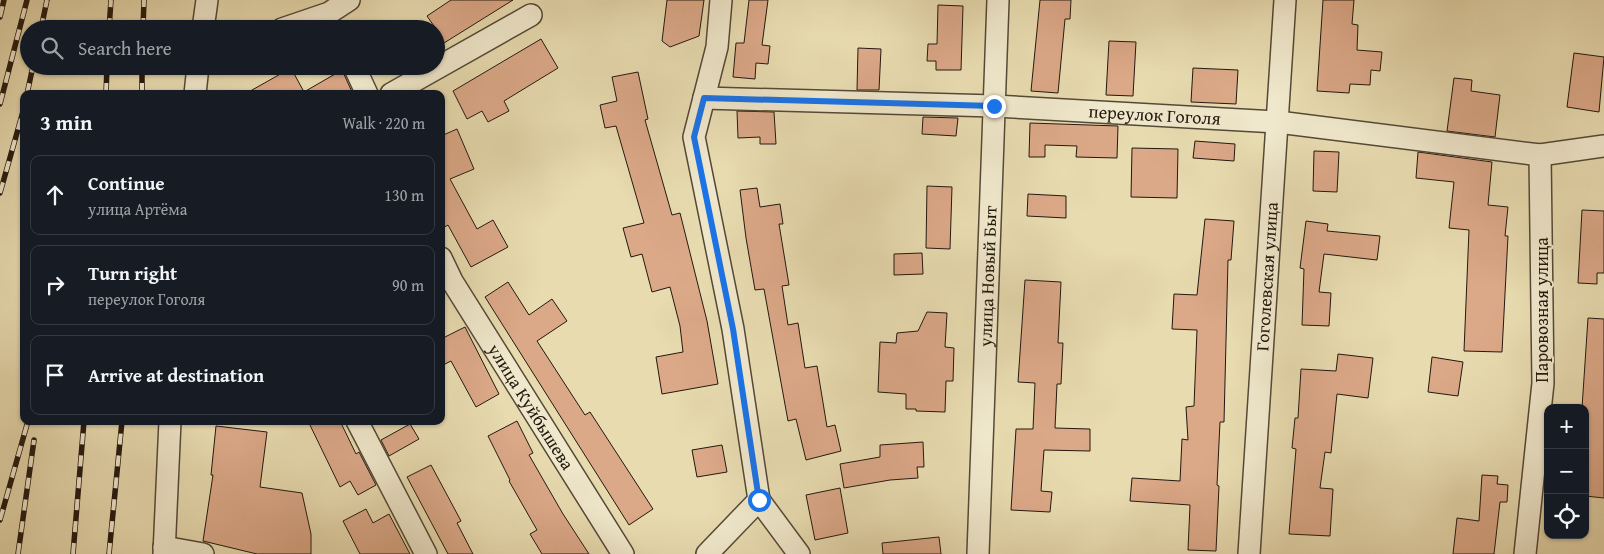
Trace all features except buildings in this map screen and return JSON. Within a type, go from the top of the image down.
[{"type":"street","points":[[204,20],[207,0]]},
{"type":"street","points":[[334,20],[350,0]]},
{"type":"street","points":[[721,0],[717,47],[694,137],[733,329],[759,500],[798,554]]},
{"type":"street","name":"улица Новый Быт","points":[[978,554],[998,0]]},
{"type":"street","name":"Гоголевская улица","points":[[1249,554],[1285,0]]},
{"type":"street","points":[[445,64],[531,15]]},
{"type":"street","points":[[196,90],[198,75]]},
{"type":"street","points":[[358,75],[365,90]]},
{"type":"street","points":[[398,90],[425,75]]},
{"type":"street","name":"переулок Гоголя","points":[[704,98],[994,106],[1278,122],[1540,155],[1604,146]]},
{"type":"street","name":"Паровозная улица","points":[[1525,554],[1543,383],[1540,155]]},
{"type":"street","name":"улица Куйбышева","points":[[445,266],[452,281],[623,554]]},
{"type":"street","points":[[170,425],[164,550],[202,554]]},
{"type":"street","points":[[360,425],[426,554]]},
{"type":"street","points":[[708,554],[759,500]]},
{"type":"railway","points":[[0,17],[4,0]]},
{"type":"railway","points":[[22,20],[27,0]]},
{"type":"railway","points":[[43,20],[47,0]]},
{"type":"railway","points":[[110,20],[111,0]]},
{"type":"railway","points":[[143,20],[144,0]]},
{"type":"railway","points":[[0,104],[20,27]]},
{"type":"railway","points":[[28,90],[31,75]]},
{"type":"railway","points":[[106,90],[107,75]]},
{"type":"railway","points":[[142,75],[142,90]]},
{"type":"railway","points":[[0,193],[20,122]]},
{"type":"railway","points":[[0,520],[27,425]]},
{"type":"railway","points":[[73,554],[84,425]]},
{"type":"railway","points":[[109,554],[122,425]]},
{"type":"railway","points":[[18,554],[34,440]]},
{"type":"route","points":[[759,500],[733,329],[694,137],[704,98],[994,106]]}]
